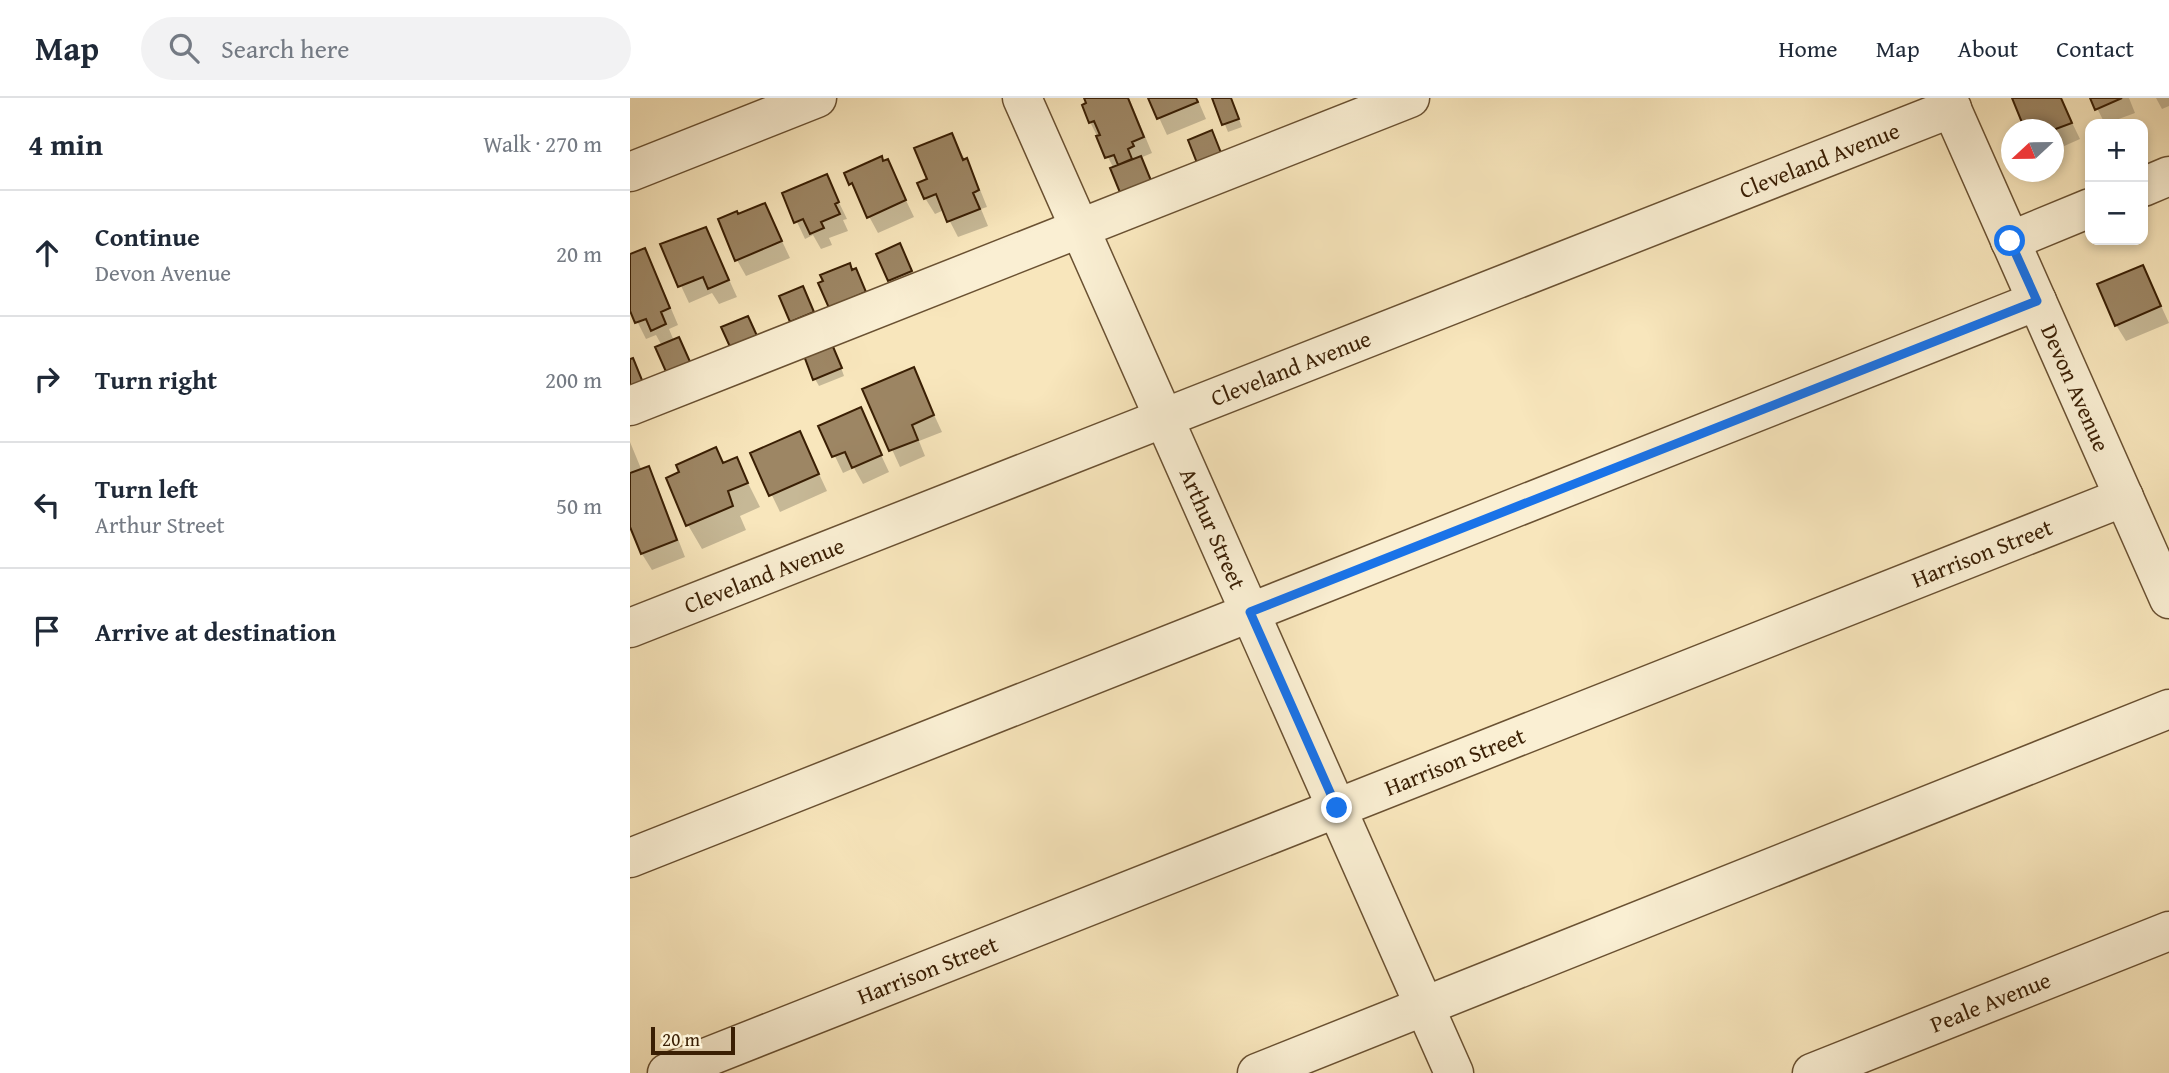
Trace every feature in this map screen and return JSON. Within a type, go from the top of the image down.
[{"type":"street","points":[[744,98],[801,104]]},
{"type":"street","name":"Arthur Street","points":[[1022,98],[1454,1073]]},
{"type":"street","points":[[630,406],[1410,98]]},
{"type":"street","name":"Devon Avenue","points":[[1950,103],[2169,599]]},
{"type":"street","name":"Cleveland Avenue","points":[[630,628],[1164,418],[1950,103]]},
{"type":"street","points":[[630,172],[801,104]]},
{"type":"street","points":[[2148,185],[2169,176]]},
{"type":"street","points":[[2010,241],[2085,210]]},
{"type":"street","points":[[630,858],[2037,301]]},
{"type":"street","name":"Harrison Street","points":[[667,1073],[2124,497]]},
{"type":"street","points":[[1257,1073],[2169,709]]},
{"type":"street","name":"Peale Avenue","points":[[1812,1073],[2169,932]]},
{"type":"building","points":[[1084,98],[1128,98],[1144,137],[1132,142],[1134,146],[1128,149],[1132,159],[1118,165],[1114,155],[1105,158],[1096,136],[1100,135],[1094,121],[1089,123],[1082,105],[1086,103]]},
{"type":"building","points":[[1148,98],[1196,98],[1198,102],[1157,119]]},
{"type":"building","points":[[1212,98],[1231,98],[1239,119],[1222,125]]},
{"type":"building","points":[[2012,98],[2061,98],[2072,123],[2064,126],[2064,119],[2021,119]]},
{"type":"building","points":[[2090,98],[2122,98],[2095,110]]},
{"type":"building","points":[[1212,130],[1223,158],[1199,168],[1188,140]]},
{"type":"building","points":[[952,133],[963,160],[967,158],[979,190],[973,193],[980,209],[947,222],[936,194],[924,199],[917,183],[927,179],[914,148]]},
{"type":"building","points":[[882,156],[883,161],[888,159],[906,200],[867,218],[852,183],[849,185],[844,173]]},
{"type":"building","points":[[1141,156],[1152,183],[1121,195],[1110,168]]},
{"type":"building","points":[[827,174],[839,202],[835,204],[840,214],[821,222],[824,228],[810,234],[803,219],[794,223],[782,193]]},
{"type":"building","points":[[765,203],[782,241],[735,261],[718,219]]},
{"type":"building","points":[[706,227],[729,280],[708,289],[703,277],[678,287],[660,244]]},
{"type":"building","points":[[900,243],[912,271],[888,281],[876,254]]},
{"type":"building","points":[[645,248],[670,308],[661,312],[666,324],[651,331],[646,319],[635,323],[630,311],[630,254]]},
{"type":"building","points":[[850,263],[852,270],[856,268],[866,292],[829,308],[818,283],[823,281],[820,275]]},
{"type":"building","points":[[2143,265],[2161,306],[2115,326],[2097,284]]},
{"type":"building","points":[[803,286],[814,312],[790,322],[779,296]]},
{"type":"building","points":[[748,316],[758,338],[731,349],[721,327]]},
{"type":"building","points":[[679,337],[691,364],[667,374],[655,347]]},
{"type":"building","points":[[831,342],[842,368],[813,380],[803,353]]},
{"type":"building","points":[[633,358],[644,385],[630,391],[630,359]]},
{"type":"building","points":[[914,367],[934,415],[912,425],[918,440],[889,451],[862,389]]},
{"type":"building","points":[[861,407],[882,455],[852,468],[845,452],[832,457],[818,426]]},
{"type":"building","points":[[800,431],[819,474],[769,496],[750,453]]},
{"type":"building","points":[[716,447],[723,463],[737,457],[748,483],[728,491],[733,506],[686,526],[666,478],[679,472],[676,465]]},
{"type":"building","points":[[649,466],[677,540],[641,554],[630,527],[630,473]]},
{"type":"route","points":[[1337,808],[1250,612],[2037,301],[2010,241]]}]
